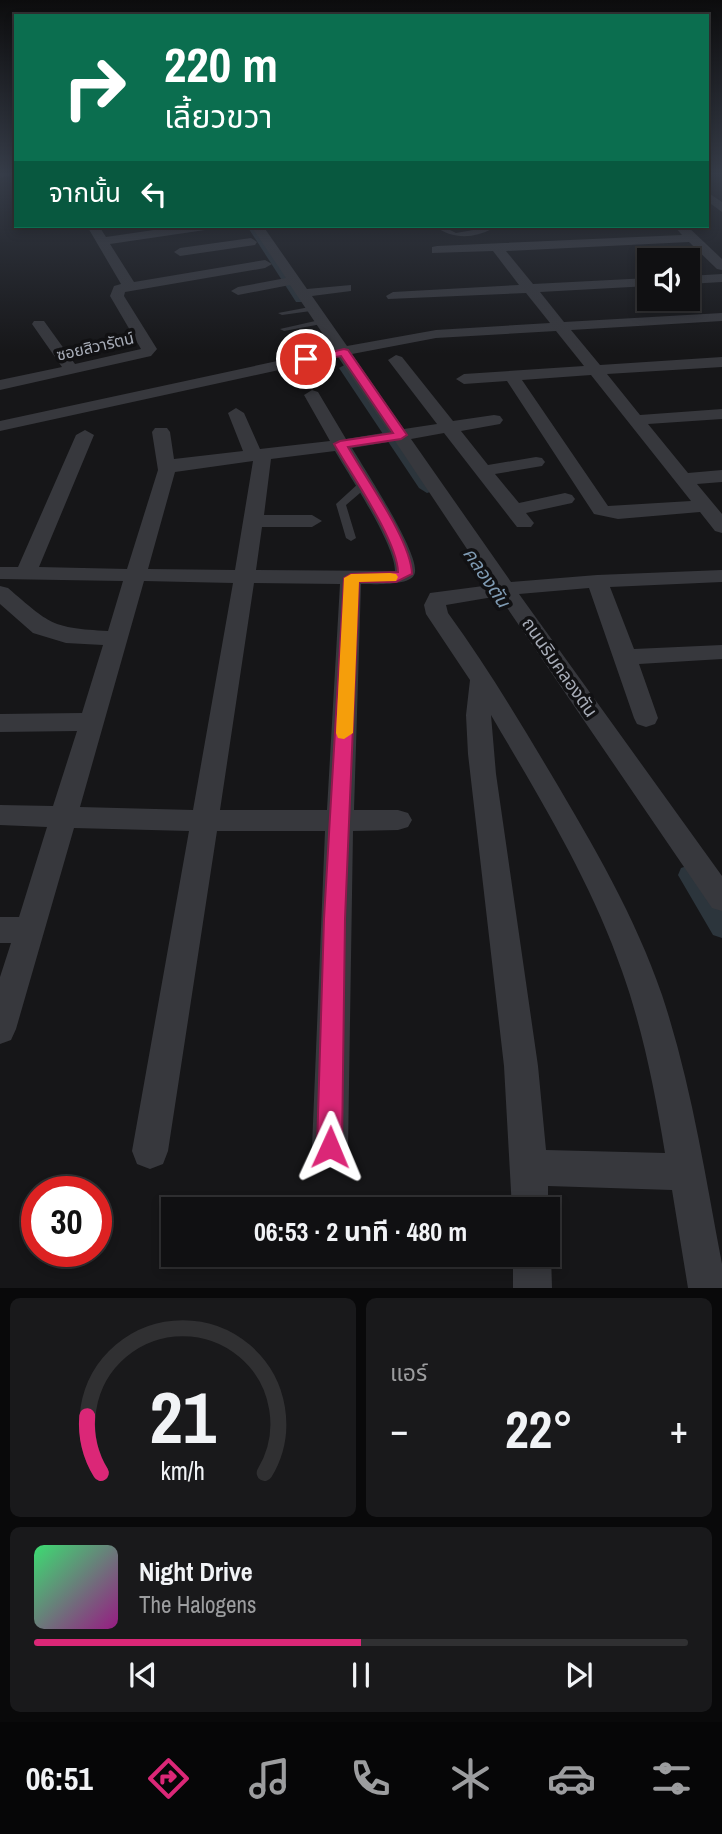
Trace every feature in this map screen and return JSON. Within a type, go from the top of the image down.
[{"type":"street","points":[[98,234],[129,286],[265,264]]},
{"type":"street","points":[[102,241],[137,234]]},
{"type":"street","points":[[167,234],[199,275]]},
{"type":"street","points":[[180,252],[254,234]]},
{"type":"street","name":"ถนนริมคลองตัน","points":[[254,234],[722,899]]},
{"type":"street","points":[[687,234],[722,266]]},
{"type":"street","points":[[438,250],[496,247],[537,238],[691,238]]},
{"type":"street","points":[[496,247],[722,527]]},
{"type":"street","points":[[700,279],[722,278]]},
{"type":"street","points":[[393,296],[637,283]]},
{"type":"street","name":"ซอยสิวารัตน์","points":[[0,385],[136,356],[149,349],[117,296],[119,289],[129,286]]},
{"type":"street","points":[[238,291],[305,303],[346,288]]},
{"type":"street","points":[[0,426],[436,334],[722,317]]},
{"type":"street","points":[[39,324],[72,370]]},
{"type":"street","points":[[396,360],[519,516],[565,499]]},
{"type":"street","points":[[464,379],[722,362]]},
{"type":"street","points":[[511,375],[601,510],[618,513],[705,506]]},
{"type":"street","points":[[0,573],[351,578],[396,577],[405,574],[405,563],[394,538],[312,396]]},
{"type":"street","points":[[150,1151],[253,521],[258,454],[236,413]]},
{"type":"street","points":[[636,420],[722,414]]},
{"type":"street","points":[[167,470],[174,465],[340,444],[494,420]]},
{"type":"street","points":[[0,1029],[167,470],[161,432]]},
{"type":"street","points":[[26,573],[85,435]]},
{"type":"street","points":[[483,471],[536,462]]},
{"type":"street","points":[[683,479],[722,476]]},
{"type":"street","points":[[253,521],[312,521]]},
{"type":"street","points":[[707,1288],[687,1172],[646,998],[624,936],[577,842],[482,680],[437,614],[435,605],[438,598],[470,592],[597,581],[722,576]]},
{"type":"street","points":[[330,1147],[351,578]]},
{"type":"street","points":[[597,581],[646,718]]},
{"type":"street","points":[[0,593],[41,628],[66,636],[115,639]]},
{"type":"street","points":[[625,657],[722,652]]},
{"type":"street","points":[[482,680],[478,697],[482,755],[522,1078],[531,1197]]},
{"type":"street","points":[[0,723],[91,722]]},
{"type":"street","points":[[0,815],[205,821],[398,820]]},
{"type":"street","points":[[0,930],[30,930]]},
{"type":"street","points":[[530,1168],[687,1172]]},
{"type":"street","points":[[532,1267],[533,1288]]},
{"type":"lane","points":[[282,313],[305,303]]},
{"type":"lane","points":[[284,329],[305,303]]},
{"type":"lane","points":[[351,538],[341,504],[363,485]]},
{"type":"waterway","name":"คลองตัน","points":[[257,234],[300,299]]},
{"type":"waterway","name":"คลองตัน","points":[[346,368],[427,488]]},
{"type":"waterway","name":"คลองตัน","points":[[690,875],[722,927]]},
{"type":"slow traffic","points":[[344,733],[351,578],[390,577]]},
{"type":"route","points":[[306,359],[344,352],[401,435],[340,444],[394,538],[405,563],[405,574],[396,577],[351,578],[335,919],[330,1147]]}]
